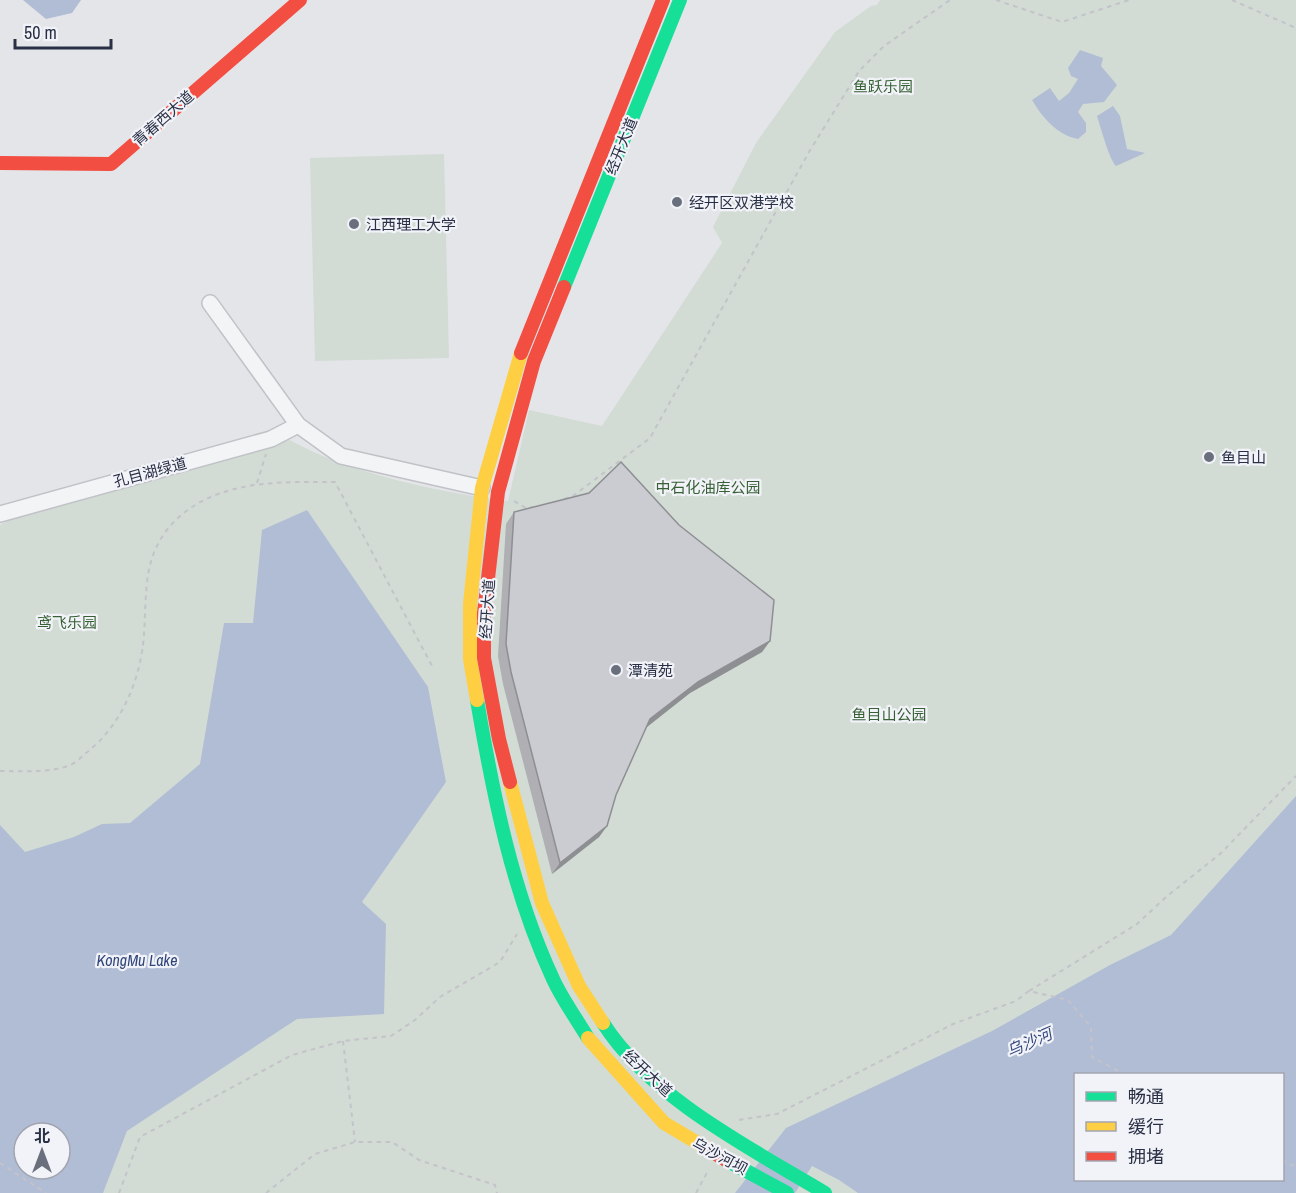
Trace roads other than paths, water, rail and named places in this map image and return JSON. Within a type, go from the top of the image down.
[{"type":"main road","name":"青春西大道","points":[[0,163],[111,164],[300,0]]},
{"type":"main road","name":"经开大道","points":[[663,0],[521,352],[482,488],[470,604],[470,659],[493,797],[528,916],[553,980],[592,1044],[664,1123],[683,1136]]},
{"type":"main road","name":"经开大道","points":[[680,0],[534,361],[498,492],[484,613],[484,658],[499,739],[542,903],[579,986],[615,1042],[688,1110],[762,1153]]},
{"type":"main road","name":"乌沙河坝","points":[[683,1136],[788,1193]]},
{"type":"main road","name":"乌沙河坝","points":[[762,1153],[825,1193]]},
{"type":"street","points":[[210,303],[298,425],[341,456],[482,488]]},
{"type":"street","name":"孔目湖绿道","points":[[0,514],[271,439],[298,425]]},
{"type":"water","points":[[23,0],[81,0],[72,13],[46,19]]},
{"type":"water","points":[[1080,50],[1103,58],[1101,66],[1117,85],[1104,102],[1083,104],[1078,112],[1086,123],[1086,132],[1078,139],[1064,134],[1051,125],[1032,100],[1050,88],[1059,101],[1069,93],[1078,79],[1071,76],[1068,68]]},
{"type":"water","points":[[1113,106],[1120,116],[1127,149],[1145,153],[1116,166],[1097,116]]},
{"type":"water","name":"KongMu Lake","points":[[307,510],[428,687],[446,782],[362,902],[386,924],[384,1014],[297,1019],[127,1131],[103,1193],[0,1193],[0,825],[25,852],[74,837],[102,824],[130,823],[200,764],[224,623],[253,623],[262,530]]},
{"type":"water","name":"乌沙河","points":[[1296,796],[1296,1193],[858,1193],[812,1166],[795,1193],[735,1193],[786,1128],[992,1031],[1110,965],[1171,935]]},
{"type":"place","name":"经开区双港学校","points":[[677,202]]},
{"type":"place","name":"江西理工大学","points":[[354,224]]},
{"type":"place","name":"鱼目山","points":[[1209,457]]},
{"type":"place","name":"潭清苑","points":[[616,670]]},
{"type":"park label","name":"鱼跃乐园","points":[[883,86]]},
{"type":"park label","name":"中石化油库公园","points":[[708,487]]},
{"type":"park label","name":"鸢飞乐园","points":[[67,622]]},
{"type":"park label","name":"鱼目山公园","points":[[889,714]]}]
